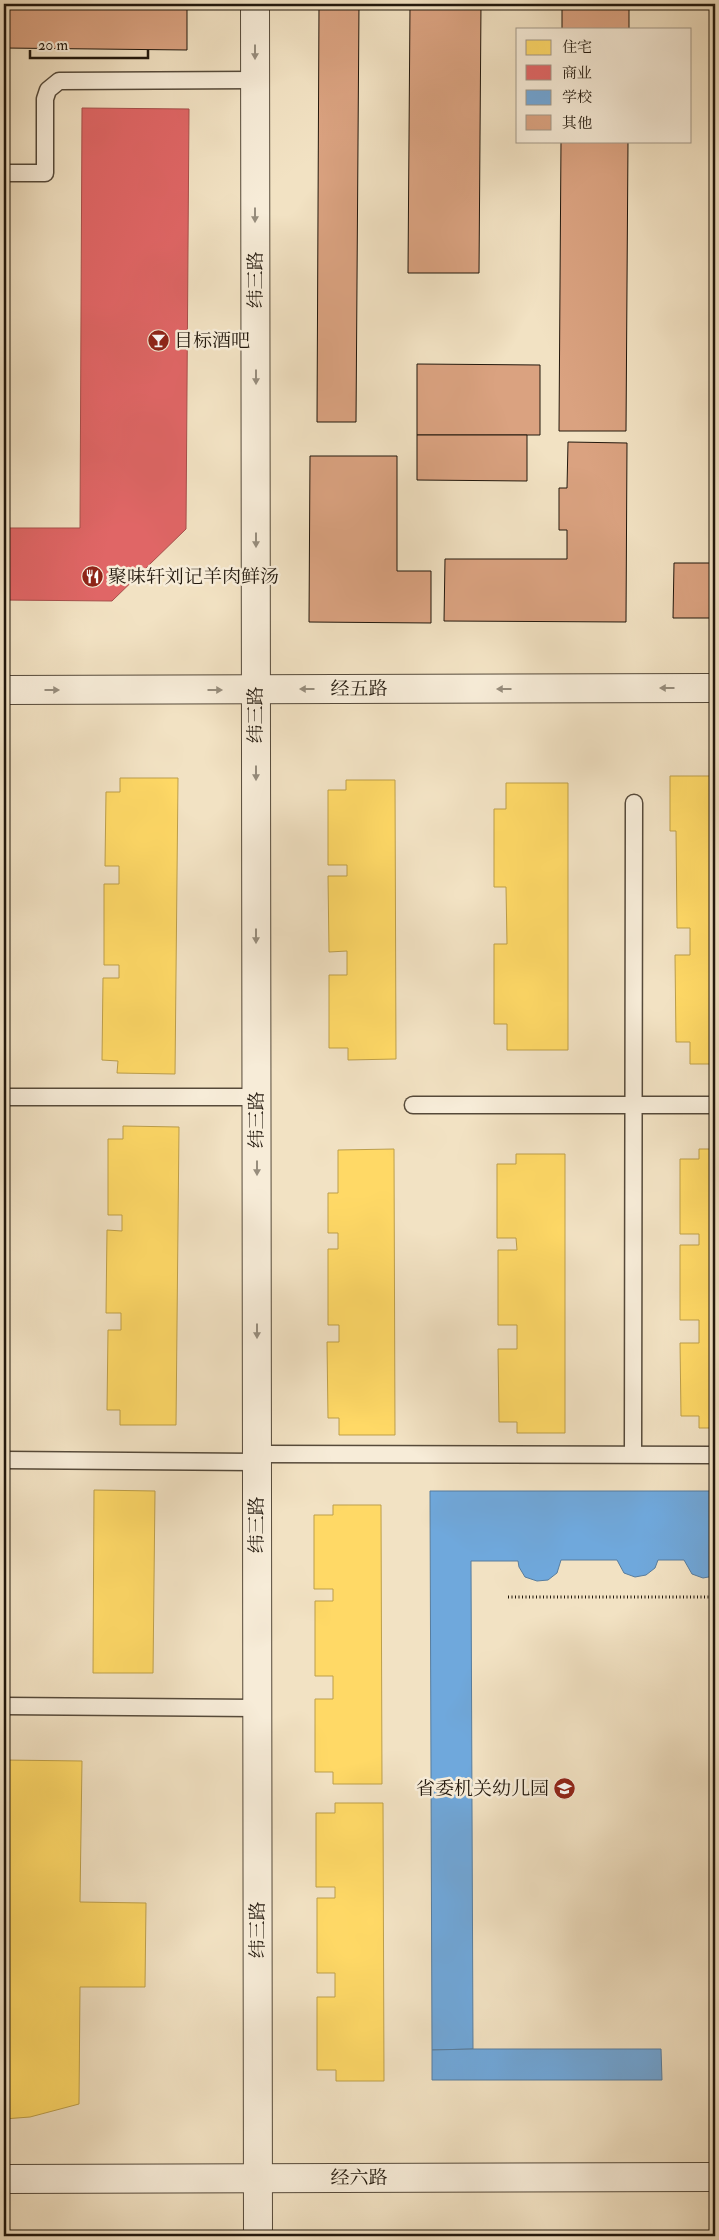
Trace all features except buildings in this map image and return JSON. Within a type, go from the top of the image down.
[{"type":"street","name":"纬三路","points":[[255,4],[258,2236]]},
{"type":"street","name":"经五路","points":[[4,690],[715,688]]},
{"type":"street","name":"经六路","points":[[4,2179],[715,2178]]},
{"type":"lane","points":[[4,173],[45,173],[45,99],[48,90],[59,81],[255,80]]},
{"type":"lane","points":[[633,1454],[634,803]]},
{"type":"lane","points":[[4,1097],[257,1097]]},
{"type":"lane","points":[[413,1105],[715,1105]]},
{"type":"lane","points":[[4,1460],[715,1454]]},
{"type":"lane","points":[[4,1706],[257,1708]]},
{"type":"path","points":[[508,1597],[714,1597],[715,2178]]},
{"type":"place","name":"目标酒吧","points":[[158,341]]},
{"type":"place","name":"聚味轩刘记羊肉鲜汤","points":[[92,577]]},
{"type":"place","name":"省委机关幼儿园","points":[[565,1789]]}]
